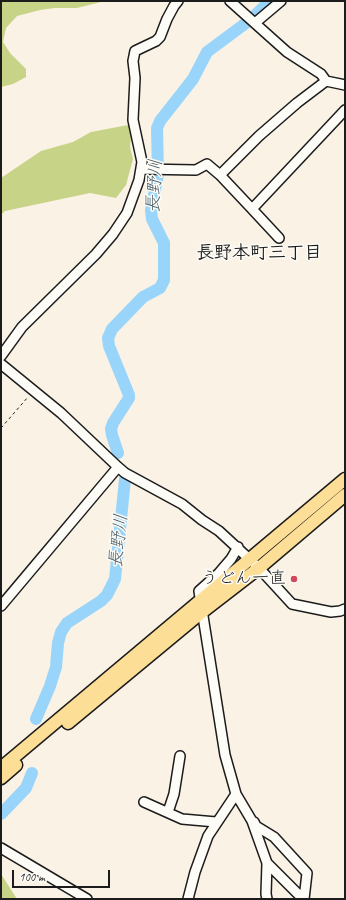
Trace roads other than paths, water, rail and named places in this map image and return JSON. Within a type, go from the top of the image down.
[{"type":"main road","points":[[1,768],[345,479]]},
{"type":"main road","points":[[1,778],[202,612],[259,568],[345,495]]},
{"type":"street","points":[[1,356],[22,327],[96,254],[113,234],[127,213],[139,180],[142,162],[133,120],[135,78],[133,60],[135,51],[156,41],[178,1]]},
{"type":"street","points":[[230,1],[287,52],[321,74],[326,81],[345,85]]},
{"type":"street","points":[[255,23],[281,1]]},
{"type":"street","points":[[220,175],[297,103],[326,81]]},
{"type":"street","points":[[252,209],[345,110]]},
{"type":"street","points":[[141,169],[196,170],[207,164],[220,175],[279,238]]},
{"type":"street","points":[[1,364],[61,413],[125,473],[182,504],[219,531],[238,547],[292,604],[331,612],[345,609]]},
{"type":"street","points":[[1,606],[118,467]]},
{"type":"street","points":[[238,547],[232,559],[199,591],[225,755],[236,794],[252,821],[256,826],[274,838],[308,873],[304,899]]},
{"type":"street","points":[[168,812],[174,794],[180,756]]},
{"type":"street","points":[[188,899],[195,872],[208,836],[236,794]]},
{"type":"street","points":[[144,802],[182,819],[216,822]]},
{"type":"street","points":[[252,821],[267,863],[267,899]]},
{"type":"street","points":[[1,848],[87,899]]},
{"type":"street","points":[[267,863],[304,899]]},
{"type":"waterway","name":"長野川","points":[[118,453],[111,429],[113,423],[129,398],[129,395],[109,346],[108,338],[112,329],[143,297],[160,288],[164,280],[164,243],[152,219],[151,210],[158,174],[157,128],[160,121],[193,79],[207,52],[250,20],[270,1]]},
{"type":"waterway","name":"長野川","points":[[36,719],[50,686],[56,667],[58,643],[61,632],[67,623],[101,601],[107,595],[115,579],[125,479]]},
{"type":"waterway","name":"長野川","points":[[1,814],[26,788],[32,773]]},
{"type":"place","name":"うどん一直","points":[[294,579]]},
{"type":"district","name":"長野本町三丁目","points":[[259,253]]}]
